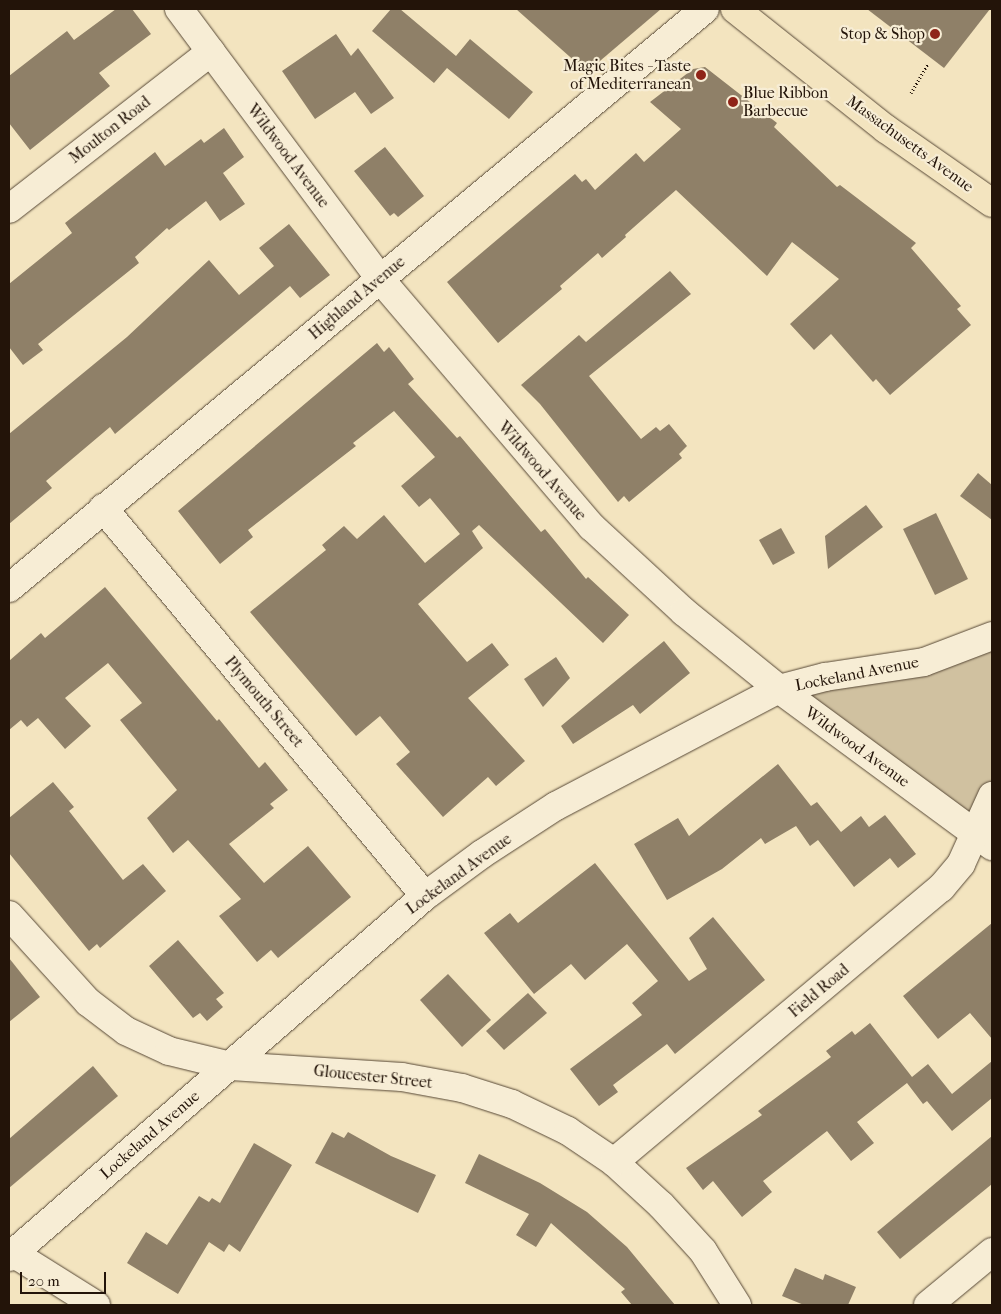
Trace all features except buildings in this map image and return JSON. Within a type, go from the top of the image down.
[{"type":"main road","name":"Massachusetts Avenue","points":[[735,9],[886,129],[992,203]]},
{"type":"street","name":"Wildwood Avenue","points":[[179,9],[380,279],[592,527],[684,612],[779,689],[984,841]]},
{"type":"street","name":"Highland Avenue","points":[[9,588],[705,9]]},
{"type":"street","name":"Moulton Road","points":[[9,208],[212,52]]},
{"type":"street","name":"Plymouth Street","points":[[103,508],[425,896]]},
{"type":"street","name":"Lockeland Avenue","points":[[11,1255],[425,896],[482,854],[556,806],[779,689],[825,677],[924,662],[992,636]]},
{"type":"street","name":"Field Road","points":[[614,1162],[941,888],[984,841],[992,796]]},
{"type":"street","name":"Gloucester Street","points":[[9,915],[88,1002],[126,1030],[169,1051],[231,1066],[402,1077],[462,1088],[512,1104],[568,1130],[614,1162],[661,1205],[703,1251],[737,1305]]},
{"type":"street","points":[[928,1305],[992,1252]]},
{"type":"street","points":[[11,1255],[96,1305]]},
{"type":"path","points":[[911,93],[928,64]]},
{"type":"shaded area","points":[[992,636],[992,796],[977,835],[779,689]]},
{"type":"place","name":"Stop & Shop","points":[[935,34]]},
{"type":"place","name":"Magic Bites - Taste of Mediterranean","points":[[701,75]]},
{"type":"place","name":"Blue Ribbon Barbecue","points":[[733,102]]}]
